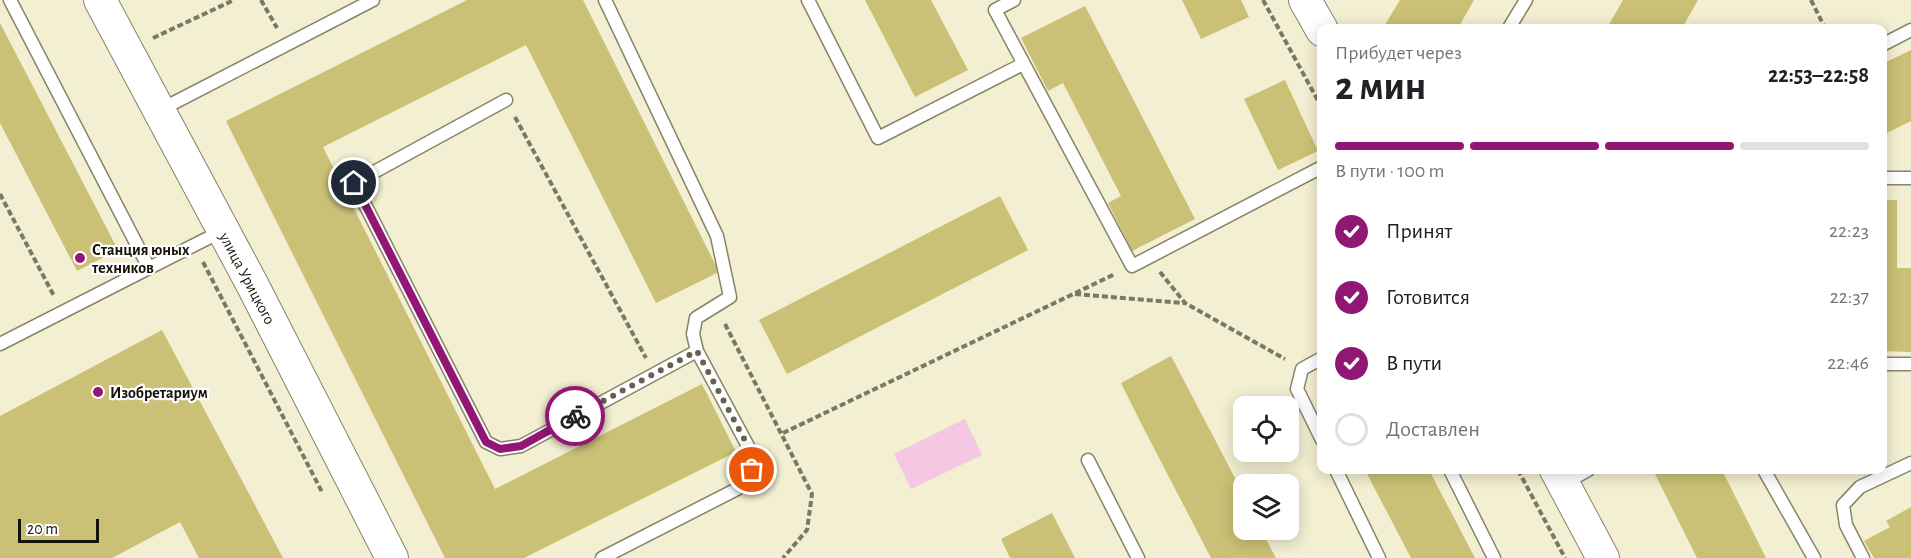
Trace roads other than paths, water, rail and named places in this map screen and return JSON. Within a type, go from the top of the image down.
[{"type":"street","name":"улица Урицкого","points":[[100,0],[223,231],[392,558]]},
{"type":"street","points":[[1305,0],[1319,24]]},
{"type":"street","points":[[1569,474],[1603,558]]},
{"type":"lane","points":[[10,0],[149,268]]},
{"type":"lane","points":[[159,110],[373,0]]},
{"type":"lane","points":[[602,558],[737,489],[752,470],[749,448],[697,351],[693,334],[696,318],[730,297],[717,236],[605,0]]},
{"type":"lane","points":[[808,0],[878,138],[1023,64]]},
{"type":"lane","points":[[1014,0],[995,10],[1132,266],[1317,170]]},
{"type":"lane","points":[[1511,24],[1526,0]]},
{"type":"lane","points":[[1887,42],[1911,30]]},
{"type":"lane","points":[[506,100],[354,183],[486,442],[500,449],[521,446],[697,351]]},
{"type":"lane","points":[[1887,178],[1911,178]]},
{"type":"lane","points":[[0,344],[223,231]]},
{"type":"lane","points":[[1317,361],[1302,369],[1297,389],[1317,430]]},
{"type":"lane","points":[[1887,364],[1911,364]]},
{"type":"lane","points":[[1088,460],[1138,558]]},
{"type":"lane","points":[[1863,558],[1846,525],[1844,505],[1860,487],[1911,463]]},
{"type":"lane","points":[[1338,474],[1379,558]]},
{"type":"lane","points":[[1452,474],[1494,558]]},
{"type":"lane","points":[[1766,474],[1814,558]]},
{"type":"place","name":"Станция юных техников","points":[[80,258]]},
{"type":"place","name":"Изобретариум","points":[[98,392]]}]
